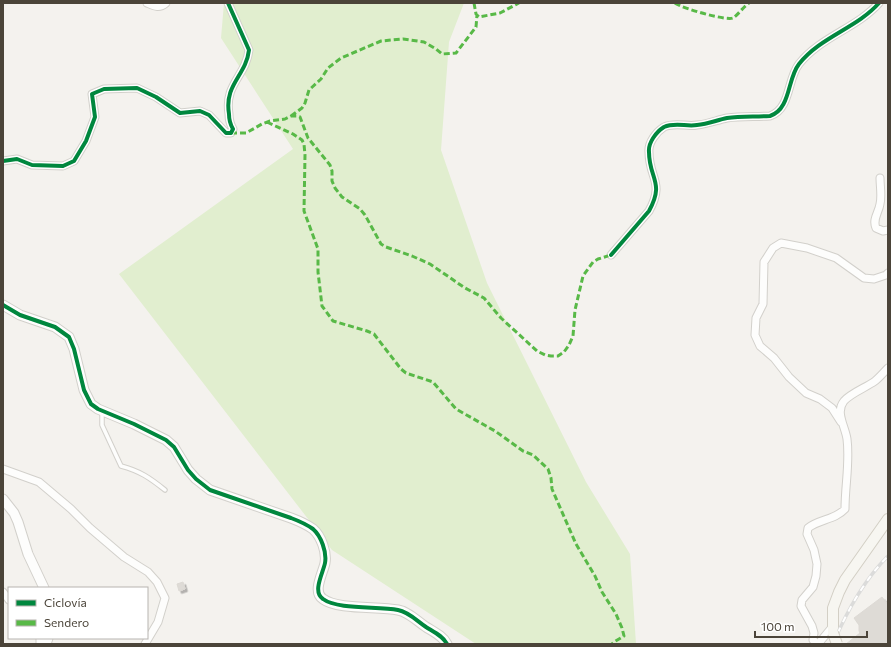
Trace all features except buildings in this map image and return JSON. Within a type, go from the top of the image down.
[{"type":"main road","points":[[837,644],[833,629],[833,608],[842,586],[888,519]]},
{"type":"street","points":[[147,3],[156,7],[160,7],[166,3]]},
{"type":"street","points":[[3,160],[17,159],[32,165],[63,166],[74,161],[86,141],[96,117],[92,94],[104,89],[138,88],[156,97],[180,113],[200,111],[209,114],[226,133],[230,133],[233,129],[230,124],[228,96],[230,89],[248,58],[249,50],[228,3]]},
{"type":"street","points":[[611,255],[649,211],[653,204],[657,185],[649,152],[650,144],[654,136],[660,130],[666,126],[696,126],[727,118],[770,116],[776,114],[781,108],[793,75],[803,59],[822,43],[872,12],[879,3]]},
{"type":"street","points":[[880,178],[880,204],[876,215],[875,224],[876,228],[888,230]]},
{"type":"street","points":[[833,629],[819,643],[816,644],[813,640],[814,633],[812,626],[801,606],[802,600],[813,587],[816,576],[817,564],[814,550],[807,534],[808,528],[813,524],[840,514],[845,509],[848,454],[846,436],[841,422],[832,408],[820,399],[806,394],[774,358],[760,346],[755,334],[756,318],[763,304],[764,262],[773,248],[781,243],[807,248],[836,258],[864,278],[874,278],[886,275],[888,273]]},
{"type":"street","points":[[3,305],[20,315],[55,327],[69,338],[74,349],[84,390],[91,404],[102,411],[134,424],[166,440],[174,447],[188,470],[196,479],[210,490],[291,518],[314,530],[320,540],[325,555],[325,562],[318,588],[319,595],[322,599],[336,605],[399,610],[413,617],[444,638],[447,644]]},
{"type":"street","points":[[841,422],[840,408],[845,400],[876,380],[888,368]]},
{"type":"street","points":[[3,469],[39,482],[124,557],[148,572],[157,582],[165,598],[158,622],[148,639]]},
{"type":"street","points":[[3,499],[14,513],[28,554],[44,587]]},
{"type":"lane","points":[[102,411],[102,425],[121,466],[135,470],[165,490]]},
{"type":"green space","points":[[224,3],[464,3],[449,42],[441,150],[487,283],[586,482],[630,554],[636,644],[476,644],[332,550],[119,274],[293,149],[221,38]]},
{"type":"railway","points":[[833,644],[856,597],[879,565],[888,556]]},
{"type":"marked path","points":[[474,3],[476,14],[479,17],[500,13],[519,3]]},
{"type":"marked path","points":[[675,3],[704,14],[722,18],[735,17],[749,3]]},
{"type":"marked path","points":[[291,116],[302,108],[309,90],[321,79],[328,68],[341,58],[381,41],[403,39],[424,42],[442,54],[456,53],[476,27],[477,15]]},
{"type":"marked path","points":[[231,133],[246,133],[270,121],[285,119],[291,116],[300,117],[308,138],[330,165],[332,171],[332,181],[335,188],[342,197],[360,209],[365,215],[381,244],[430,264],[465,288],[484,298],[501,318],[537,351],[545,355],[558,356],[564,352],[569,345],[573,336],[575,310],[583,276],[593,262],[611,255]]},
{"type":"marked path","points":[[267,122],[293,134],[302,140],[304,144],[304,211],[318,249],[318,272],[322,306],[333,321],[374,334],[401,369],[406,373],[433,382],[456,409],[495,431],[523,451],[533,455],[548,469],[552,489],[576,544],[595,576],[602,592],[616,614],[622,628],[624,636],[612,644]]},
{"type":"cycle path","points":[[3,161],[17,159],[32,165],[63,166],[74,161],[86,141],[95,117],[92,94],[104,89],[137,88],[156,97],[180,113],[200,111],[209,115],[226,133],[231,133],[233,129],[230,124],[228,104],[232,87],[244,67],[249,50],[228,3]]},
{"type":"cycle path","points":[[611,255],[649,211],[654,201],[656,187],[651,169],[649,149],[651,141],[658,132],[664,127],[672,125],[697,125],[727,118],[770,116],[777,112],[782,107],[788,93],[792,77],[799,64],[817,47],[870,12],[879,3]]},
{"type":"cycle path","points":[[3,305],[20,315],[55,327],[69,337],[74,349],[84,390],[91,404],[98,409],[134,424],[166,440],[174,447],[188,470],[196,479],[210,490],[291,518],[313,529],[321,540],[325,554],[325,563],[318,587],[318,592],[323,599],[338,605],[402,611],[438,634],[447,644]]}]
